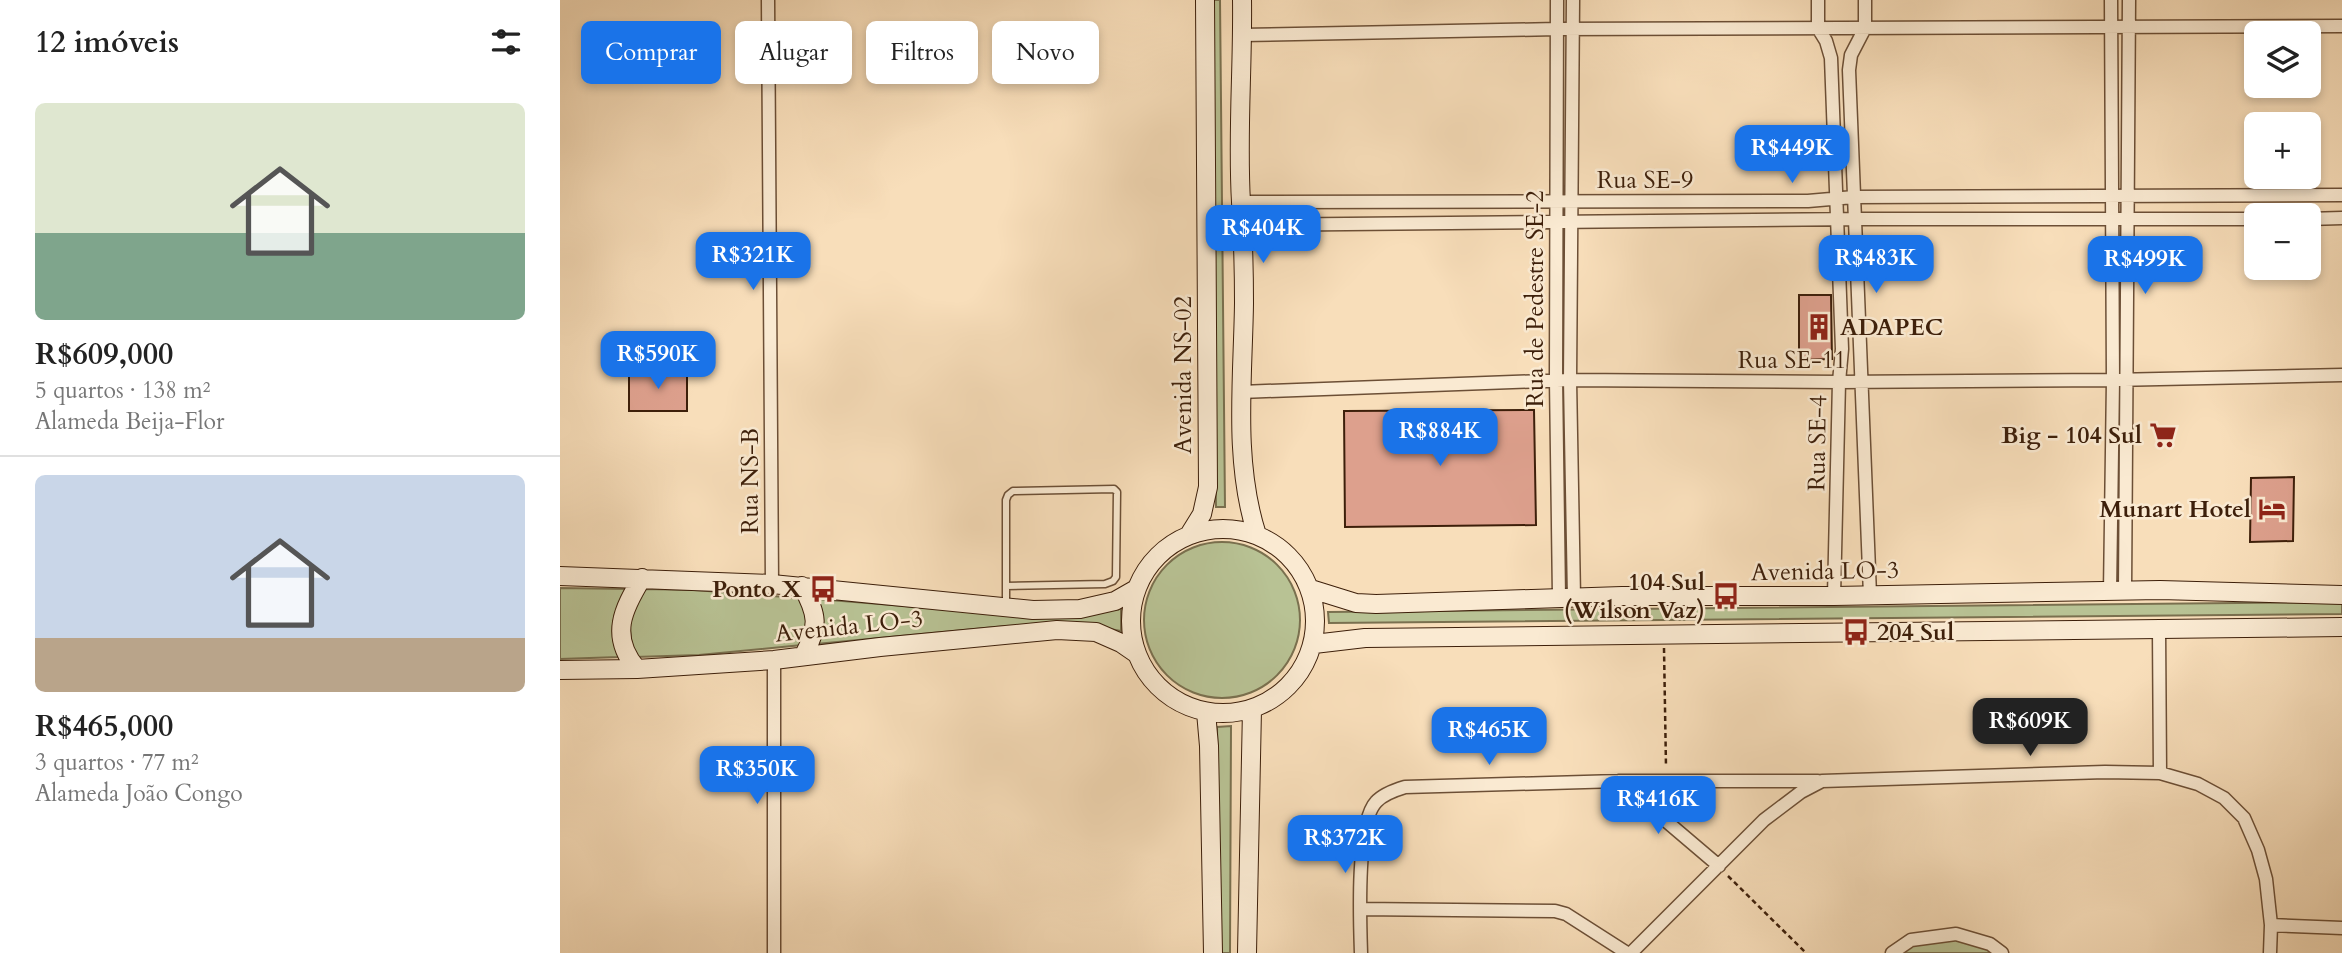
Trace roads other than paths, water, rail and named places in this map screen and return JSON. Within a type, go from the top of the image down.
[{"type":"street","name":"Rua NS-B","points":[[768,0],[772,584]]},
{"type":"street","name":"Avenida NS-02","points":[[1189,535],[1202,514],[1208,487],[1205,0]]},
{"type":"street","points":[[1242,0],[1241,202],[1244,225],[1241,392],[1244,485],[1257,534]]},
{"type":"street","name":"Rua de Pedestre SE-2","points":[[1557,0],[1556,380],[1567,597]]},
{"type":"street","name":"Rua de Pedestre SE-2","points":[[1567,597],[1573,0]]},
{"type":"street","name":"Rua SE-4","points":[[1818,0],[1818,29],[1826,41],[1831,58],[1838,198],[1842,349],[1834,596]]},
{"type":"street","name":"Rua SE-4","points":[[1865,0],[1865,28],[1851,55],[1849,70],[1870,595]]},
{"type":"street","points":[[2111,0],[2113,380],[2118,592]]},
{"type":"street","points":[[2118,592],[2128,379],[2129,0]]},
{"type":"street","points":[[1242,35],[1557,29],[2342,26]]},
{"type":"street","name":"Rua SE-9","points":[[1241,202],[1808,201],[1854,197],[2342,195]]},
{"type":"street","points":[[2321,219],[2342,218]]},
{"type":"street","name":"Rua SE-9","points":[[1244,225],[1857,219],[2244,219]]},
{"type":"street","name":"Rua SE-11","points":[[1241,392],[1556,380],[1862,382],[2113,380],[2342,374]]},
{"type":"street","points":[[1223,528],[1257,534],[1280,547],[1289,556],[1311,589],[1317,616],[1314,644],[1301,672],[1280,695],[1252,709],[1229,713],[1206,712],[1177,701],[1153,681],[1137,654],[1131,633],[1131,610],[1136,589],[1157,557],[1166,548],[1189,535],[1223,528]]},
{"type":"street","name":"Avenida LO-3","points":[[560,576],[802,586],[1033,610],[1080,610],[1115,601],[1136,589]]},
{"type":"street","points":[[637,669],[628,659],[621,627],[626,605],[642,578]]},
{"type":"street","points":[[802,586],[817,619],[813,638],[804,655]]},
{"type":"street","name":"Avenida LO-3","points":[[1311,589],[1356,603],[1376,604],[1567,597],[1834,596],[2160,590],[2342,595]]},
{"type":"street","points":[[1314,644],[1365,638],[2342,627]]},
{"type":"street","points":[[2159,629],[2160,773]]},
{"type":"street","name":"Avenida LO-3","points":[[560,670],[637,669],[774,660],[1057,630],[1096,632],[1121,643],[1137,654]]},
{"type":"street","points":[[774,660],[774,953]]},
{"type":"street","points":[[1247,953],[1252,709]]},
{"type":"street","points":[[1206,712],[1213,953]]},
{"type":"street","points":[[1361,953],[1363,843],[1369,817],[1374,803],[1405,787],[1619,781],[1822,782],[2105,772],[2160,773],[2198,783],[2224,798],[2244,818],[2258,850],[2266,878],[2271,925],[2270,953]]},
{"type":"street","points":[[1619,781],[1719,866]]},
{"type":"street","points":[[1360,909],[1555,911],[1566,914],[1629,953],[1764,820],[1801,792],[1822,782]]},
{"type":"street","points":[[2271,925],[2342,928]]},
{"type":"street","points":[[1892,953],[1911,940],[1956,934],[1990,944],[2002,953]]},
{"type":"lane","points":[[1006,586],[1105,584],[1113,581],[1116,577],[1117,492],[1114,489],[1066,488],[1013,491],[1008,495],[1006,586],[1006,607]]},
{"type":"place","name":"ADAPEC","points":[[1819,327]]},
{"type":"place","name":"Big - 104 Sul","points":[[2163,435]]},
{"type":"place","name":"Munart Hotel","points":[[2272,509]]},
{"type":"place","name":"Ponto X","points":[[823,589]]},
{"type":"place","name":"104 Sul (Wilson Vaz)","points":[[1726,596]]},
{"type":"place","name":"204 Sul","points":[[1856,632]]}]
